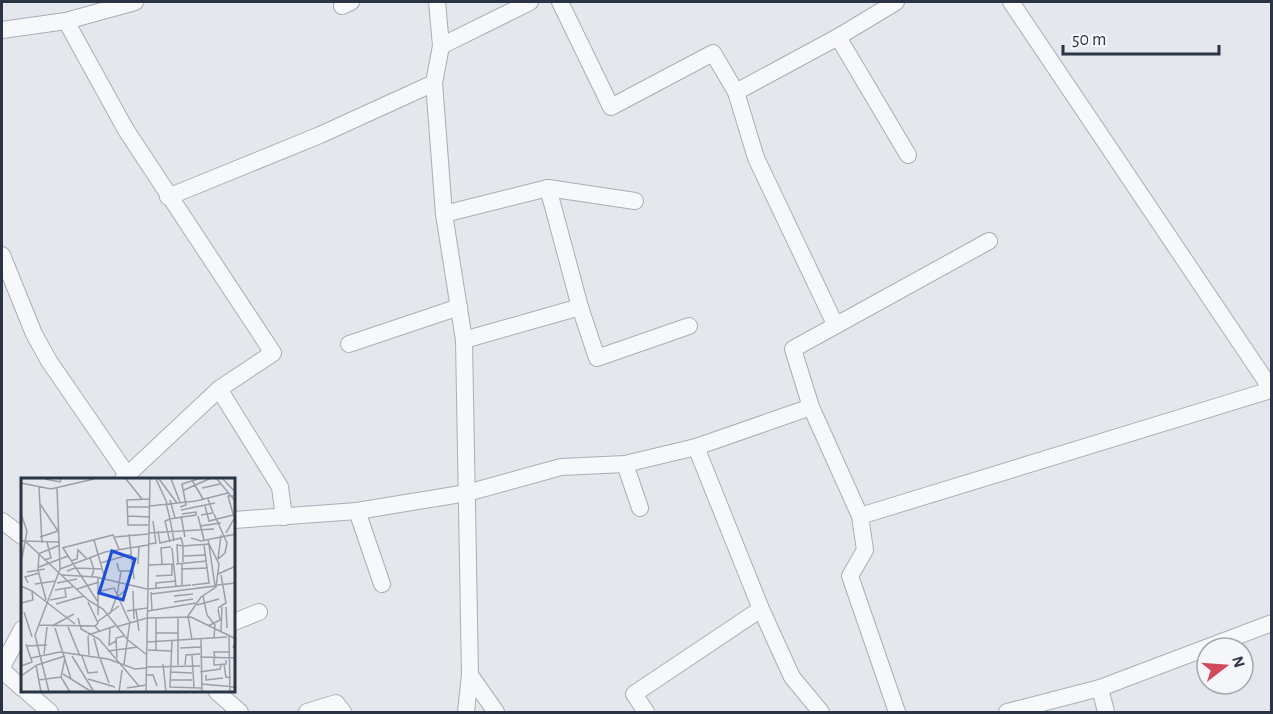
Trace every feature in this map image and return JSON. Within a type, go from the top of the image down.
[{"type":"street","points":[[2,30],[66,21],[135,2]]},
{"type":"street","points":[[437,2],[441,46],[434,83],[444,214],[464,340],[470,675],[466,712]]},
{"type":"street","points":[[441,46],[530,2]]},
{"type":"street","points":[[560,2],[611,107],[713,53],[736,92],[756,158],[835,324]]},
{"type":"street","points":[[736,92],[896,2]]},
{"type":"street","points":[[860,516],[1271,390],[1011,2]]},
{"type":"street","points":[[2,255],[34,334],[125,478],[219,389],[273,354],[126,130],[66,21]]},
{"type":"street","points":[[837,37],[908,155]]},
{"type":"street","points":[[168,197],[320,135],[434,83]]},
{"type":"street","points":[[444,214],[548,188],[635,201]]},
{"type":"street","points":[[548,188],[580,307],[597,358],[689,326]]},
{"type":"street","points":[[897,712],[850,576],[865,550],[860,516],[811,407],[793,349],[989,241]]},
{"type":"street","points":[[349,344],[459,307]]},
{"type":"street","points":[[464,340],[580,307]]},
{"type":"street","points":[[219,389],[280,487],[285,518]]},
{"type":"street","points":[[236,520],[357,511],[467,493],[561,467],[625,464],[696,447],[811,407]]},
{"type":"street","points":[[696,447],[761,609],[792,677],[821,712]]},
{"type":"street","points":[[625,464],[640,508]]},
{"type":"street","points":[[357,511],[382,584]]},
{"type":"street","points":[[2,521],[21,535]]},
{"type":"street","points":[[646,712],[634,694],[761,609]]},
{"type":"street","points":[[236,621],[259,612]]},
{"type":"street","points":[[1007,712],[1100,688],[1272,623]]},
{"type":"street","points":[[21,631],[2,668],[21,687]]},
{"type":"street","points":[[470,675],[496,712]]},
{"type":"street","points":[[1100,688],[1106,712]]},
{"type":"street","points":[[28,693],[50,712]]},
{"type":"street","points":[[218,693],[240,712]]},
{"type":"street","points":[[307,712],[336,703],[343,712]]}]
